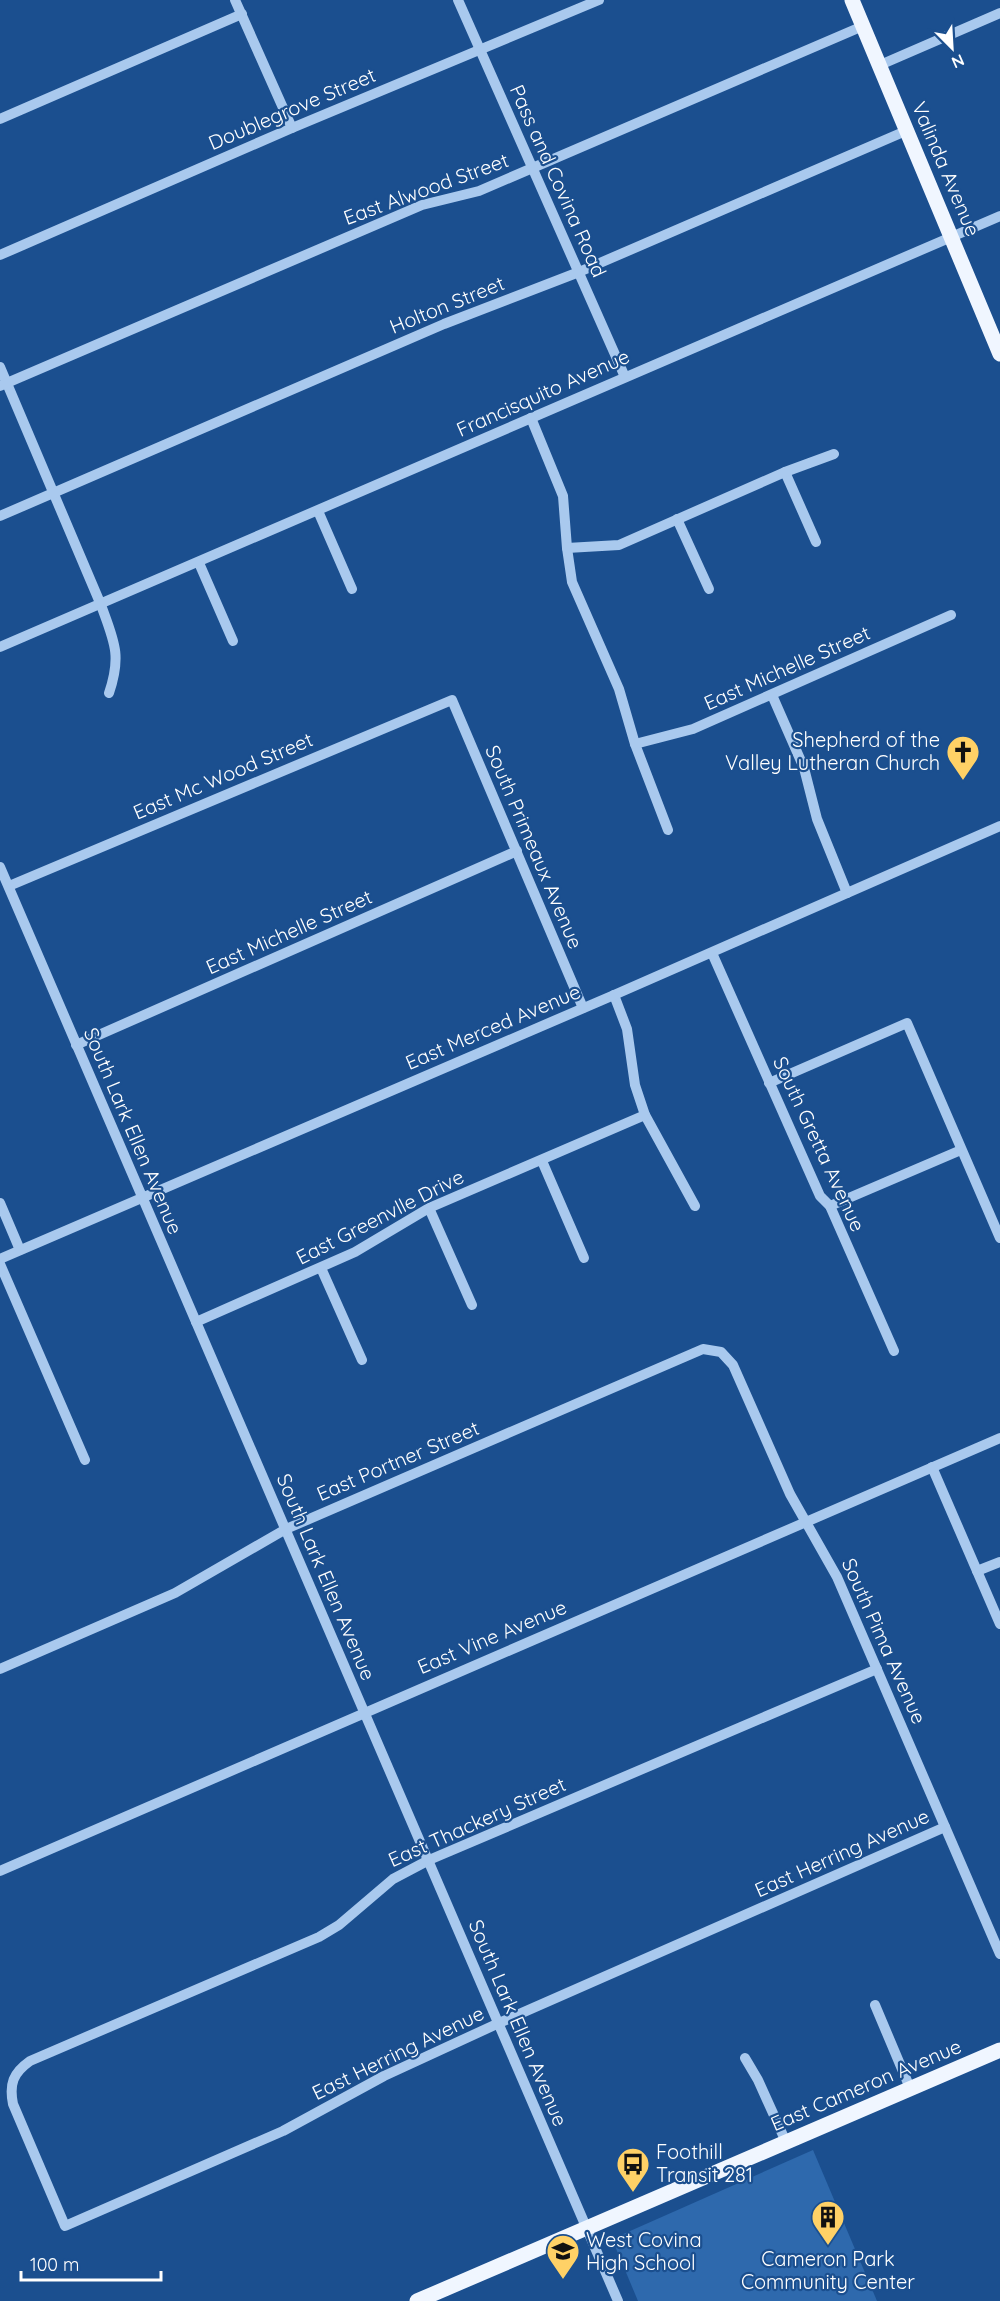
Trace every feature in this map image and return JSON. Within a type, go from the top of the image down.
[{"type":"main road","name":"Valinda Avenue","points":[[852,0],[1000,354]]},
{"type":"main road","name":"East Cameron Avenue","points":[[417,2301],[1000,2050]]},
{"type":"street","points":[[235,0],[292,128]]},
{"type":"street","name":"Pass and Covina Road","points":[[458,0],[625,377]]},
{"type":"street","name":"Doublegrove Street","points":[[0,255],[292,128],[599,0]]},
{"type":"street","points":[[880,65],[1000,13]]},
{"type":"street","points":[[0,119],[242,14]]},
{"type":"street","name":"East Alwood Street","points":[[4,385],[422,205],[479,191],[863,26]]},
{"type":"street","name":"Holton Street","points":[[0,516],[444,324],[579,272],[908,130]]},
{"type":"street","name":"Francisquito Avenue","points":[[0,647],[1000,216]]},
{"type":"street","points":[[0,367],[4,385],[54,492],[115,642],[116,672],[109,693]]},
{"type":"street","points":[[531,418],[564,496],[567,548],[572,582],[619,689],[635,744],[668,831]]},
{"type":"street","points":[[567,548],[619,545],[785,472],[834,454]]},
{"type":"street","points":[[785,472],[816,542]]},
{"type":"street","points":[[318,511],[352,589]]},
{"type":"street","points":[[677,519],[709,589]]},
{"type":"street","points":[[199,563],[233,641]]},
{"type":"street","name":"East Michelle Street","points":[[635,744],[693,729],[951,615]]},
{"type":"street","points":[[772,695],[804,768],[817,819],[847,893]]},
{"type":"street","name":"South Primeaux Avenue","points":[[452,699],[583,1008]]},
{"type":"street","name":"East Mc Wood Street","points":[[9,886],[452,699]]},
{"type":"street","name":"East Merced Avenue","points":[[0,1259],[1000,826]]},
{"type":"street","name":"East Michelle Street","points":[[76,1045],[517,851]]},
{"type":"street","name":"South Lark Ellen Avenue","points":[[0,867],[618,2301]]},
{"type":"street","name":"South Gretta Avenue","points":[[712,952],[820,1196],[830,1206],[894,1351]]},
{"type":"street","points":[[614,995],[627,1029],[635,1085],[645,1115],[694,1206]]},
{"type":"street","points":[[769,1083],[908,1023],[1000,1238]]},
{"type":"street","name":"East Greenvlle Drive","points":[[196,1322],[355,1252],[429,1209],[645,1115]]},
{"type":"street","points":[[830,1206],[961,1150]]},
{"type":"street","points":[[542,1161],[584,1258]]},
{"type":"street","points":[[0,1203],[20,1250]]},
{"type":"street","points":[[429,1209],[471,1305]]},
{"type":"street","points":[[0,1264],[86,1460]]},
{"type":"street","points":[[321,1268],[362,1360]]},
{"type":"street","name":"East Portner Street","points":[[0,1669],[175,1593],[286,1529],[703,1349],[721,1352]]},
{"type":"street","name":"South Pima Avenue","points":[[721,1352],[733,1365],[790,1494],[837,1577],[1000,1954]]},
{"type":"street","name":"East Vine Avenue","points":[[0,1871],[1000,1438]]},
{"type":"street","points":[[932,1467],[1000,1624]]},
{"type":"street","points":[[977,1571],[1000,1562]]},
{"type":"street","name":"East Thackery Street","points":[[65,2226],[13,2104],[12,2080],[20,2068],[30,2061],[319,1936],[339,1925],[393,1879],[429,1860],[877,1669]]},
{"type":"street","name":"East Herring Avenue","points":[[65,2226],[284,2131],[384,2076],[499,2023],[945,1827]]},
{"type":"street","points":[[875,2005],[910,2088]]},
{"type":"street","points":[[745,2058],[758,2080],[786,2142]]},
{"type":"shaded area","points":[[813,2150],[877,2301],[638,2301],[612,2239]]},
{"type":"place","name":"Shepherd of the Valley Lutheran Church","points":[[963,781]]},
{"type":"place","name":"Foothill Transit 281","points":[[633,2193]]},
{"type":"place","name":"Cameron Park Community Center","points":[[828,2246]]},
{"type":"place","name":"West Covina High School","points":[[563,2280]]}]
